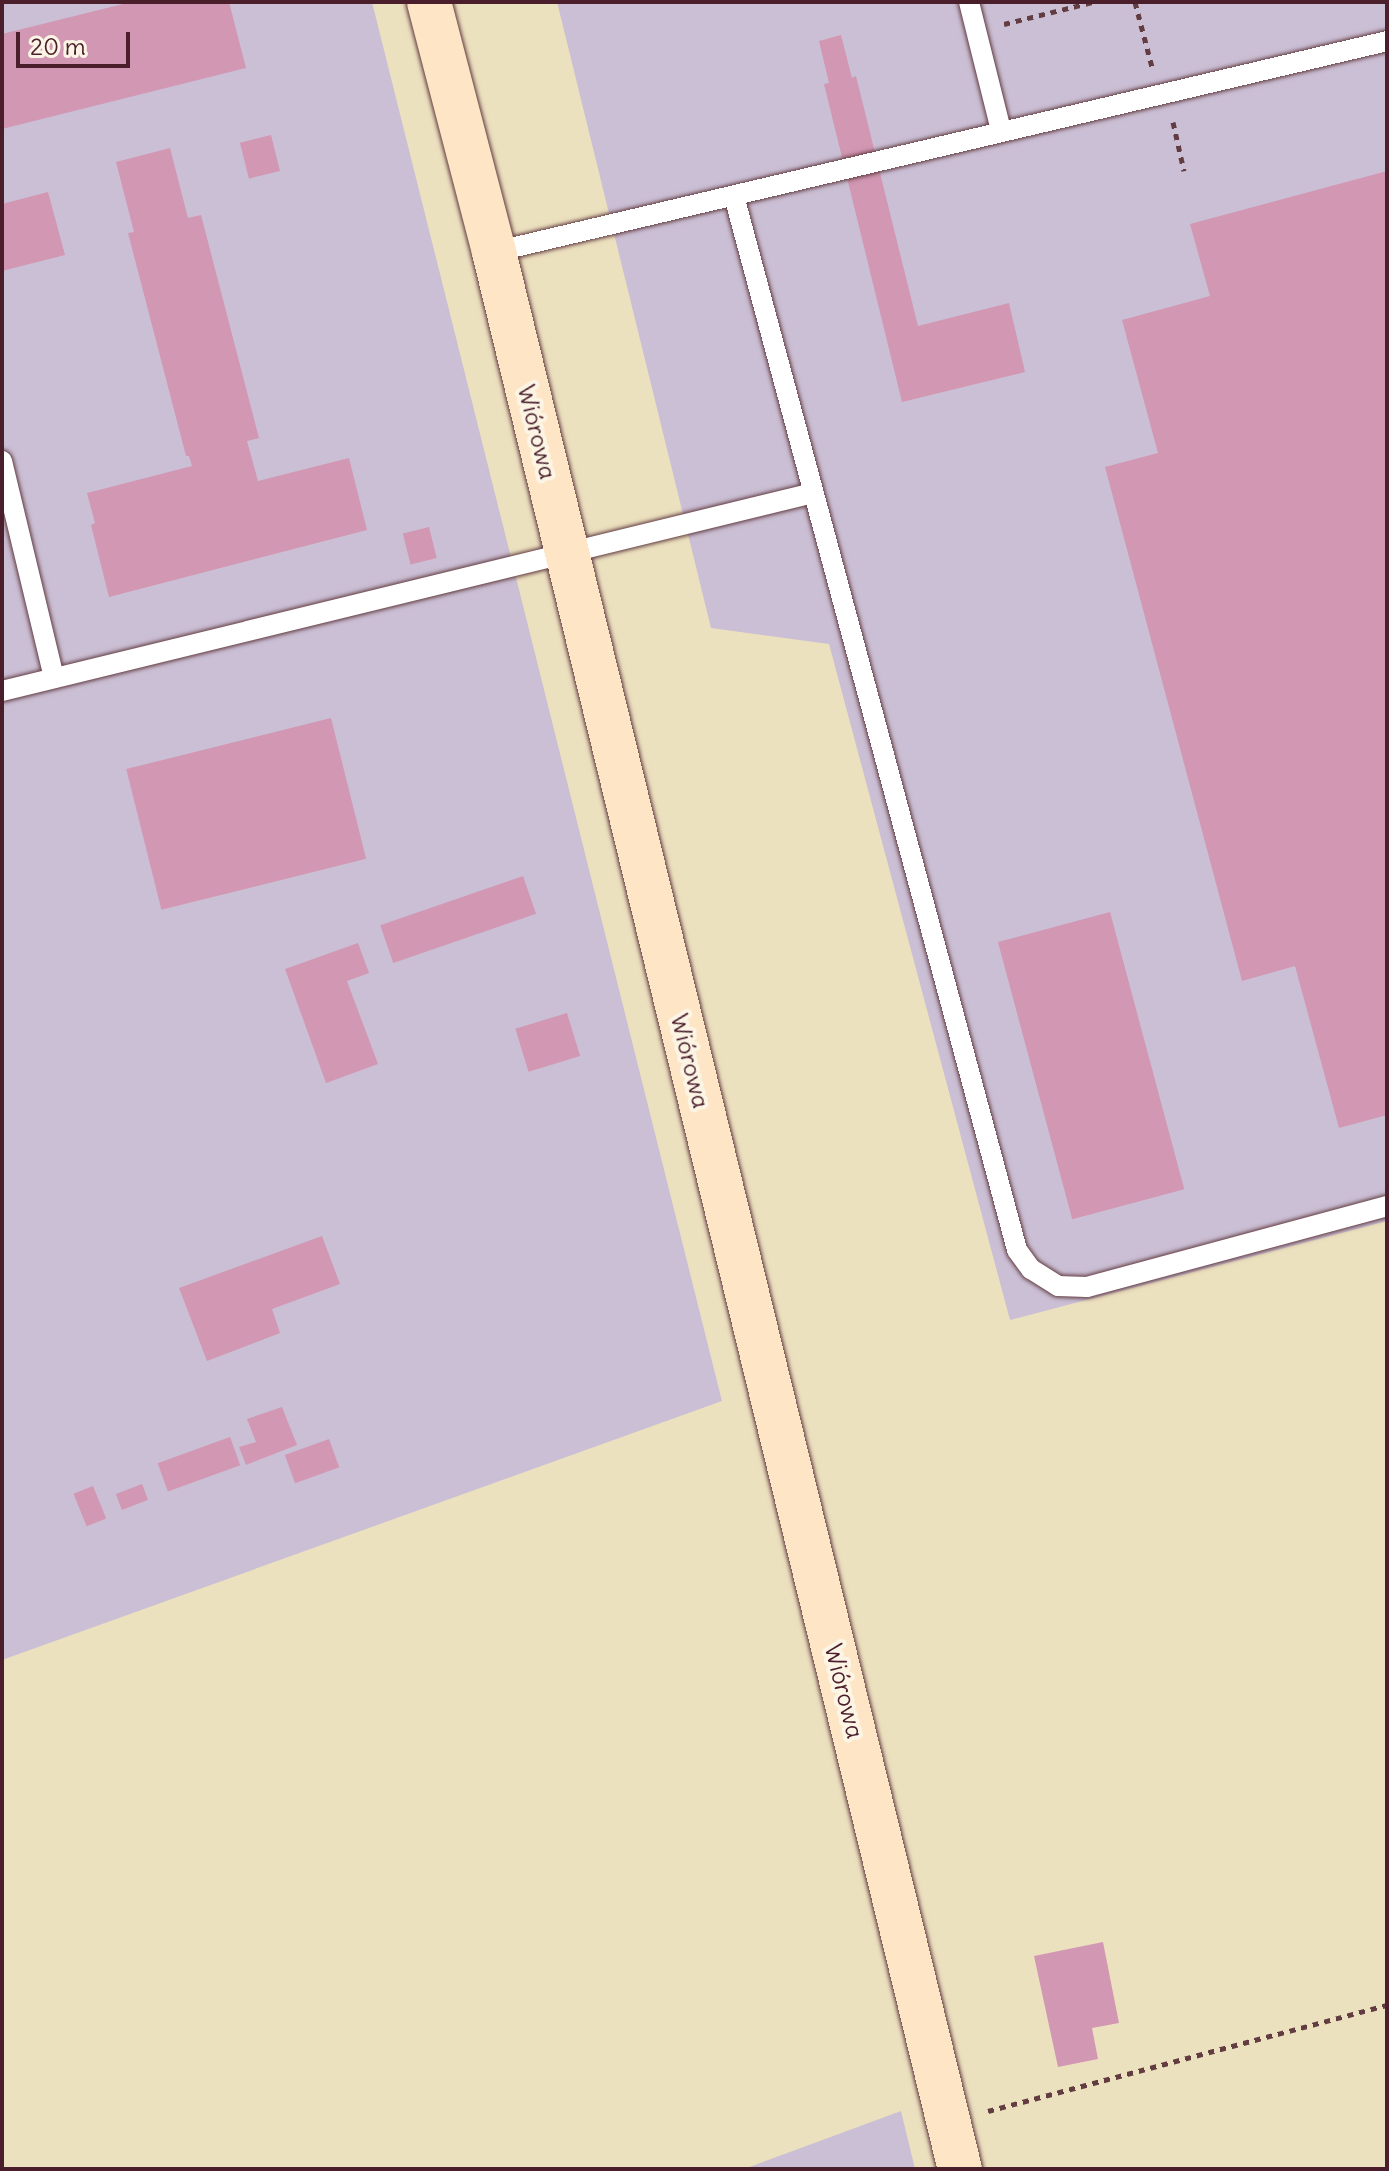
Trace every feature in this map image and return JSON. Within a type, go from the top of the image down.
[{"type":"street","name":"Wiórowa","points":[[429,2],[494,252],[960,2169]]},
{"type":"lane","points":[[969,2],[1001,130]]},
{"type":"lane","points":[[494,252],[1387,41]]},
{"type":"lane","points":[[734,196],[1017,1250],[1031,1269],[1058,1286],[1087,1287],[1387,1206]]},
{"type":"lane","points":[[2,461],[54,678]]},
{"type":"lane","points":[[2,691],[567,556],[813,493]]},
{"type":"path","points":[[976,31],[1093,2]]},
{"type":"path","points":[[1135,2],[1184,171]]},
{"type":"path","points":[[948,2121],[1387,2005]]},
{"type":"shaded area","points":[[2,2],[372,2],[722,1401],[2,1660]]},
{"type":"shaded area","points":[[557,2],[1387,2],[1387,1221],[1010,1320],[829,644],[711,628]]},
{"type":"shaded area","points":[[901,2111],[915,2169],[744,2169]]},
{"type":"building","points":[[131,2],[229,2],[246,68],[2,129],[2,34]]},
{"type":"building","points":[[841,35],[852,78],[856,76],[918,326],[1009,303],[1025,372],[902,402],[824,84],[829,83],[819,41]]},
{"type":"building","points":[[271,135],[280,171],[249,179],[240,143]]},
{"type":"building","points":[[170,148],[188,218],[201,215],[259,438],[247,441],[258,481],[349,458],[367,530],[109,597],[91,525],[95,523],[87,493],[192,466],[189,456],[186,456],[128,233],[134,232],[116,162]]},
{"type":"building","points":[[1387,171],[1387,1115],[1339,1128],[1295,966],[1242,981],[1105,467],[1158,453],[1122,320],[1210,296],[1190,224]]},
{"type":"building","points":[[48,192],[65,255],[2,271],[2,204]]},
{"type":"building","points":[[429,527],[437,558],[411,565],[403,534]]},
{"type":"building","points":[[331,718],[366,859],[161,910],[126,769]]},
{"type":"building","points":[[523,876],[536,914],[393,963],[380,925]]},
{"type":"building","points":[[1110,912],[1184,1189],[1072,1219],[998,942]]},
{"type":"building","points":[[358,943],[369,973],[347,981],[378,1064],[326,1083],[285,969]]},
{"type":"building","points":[[567,1013],[580,1056],[529,1072],[515,1029]]},
{"type":"building","points":[[322,1236],[340,1284],[272,1309],[280,1333],[207,1361],[179,1288]]},
{"type":"building","points":[[282,1407],[297,1445],[246,1465],[239,1447],[256,1442],[247,1419]]},
{"type":"building","points":[[230,1437],[240,1465],[168,1492],[158,1463]]},
{"type":"building","points":[[329,1439],[339,1467],[295,1483],[285,1455]]},
{"type":"building","points":[[142,1484],[148,1500],[122,1510],[116,1494]]},
{"type":"building","points":[[93,1486],[106,1518],[87,1526],[74,1494]]},
{"type":"building","points":[[1103,1942],[1119,2023],[1092,2028],[1098,2059],[1058,2067],[1034,1956]]}]
